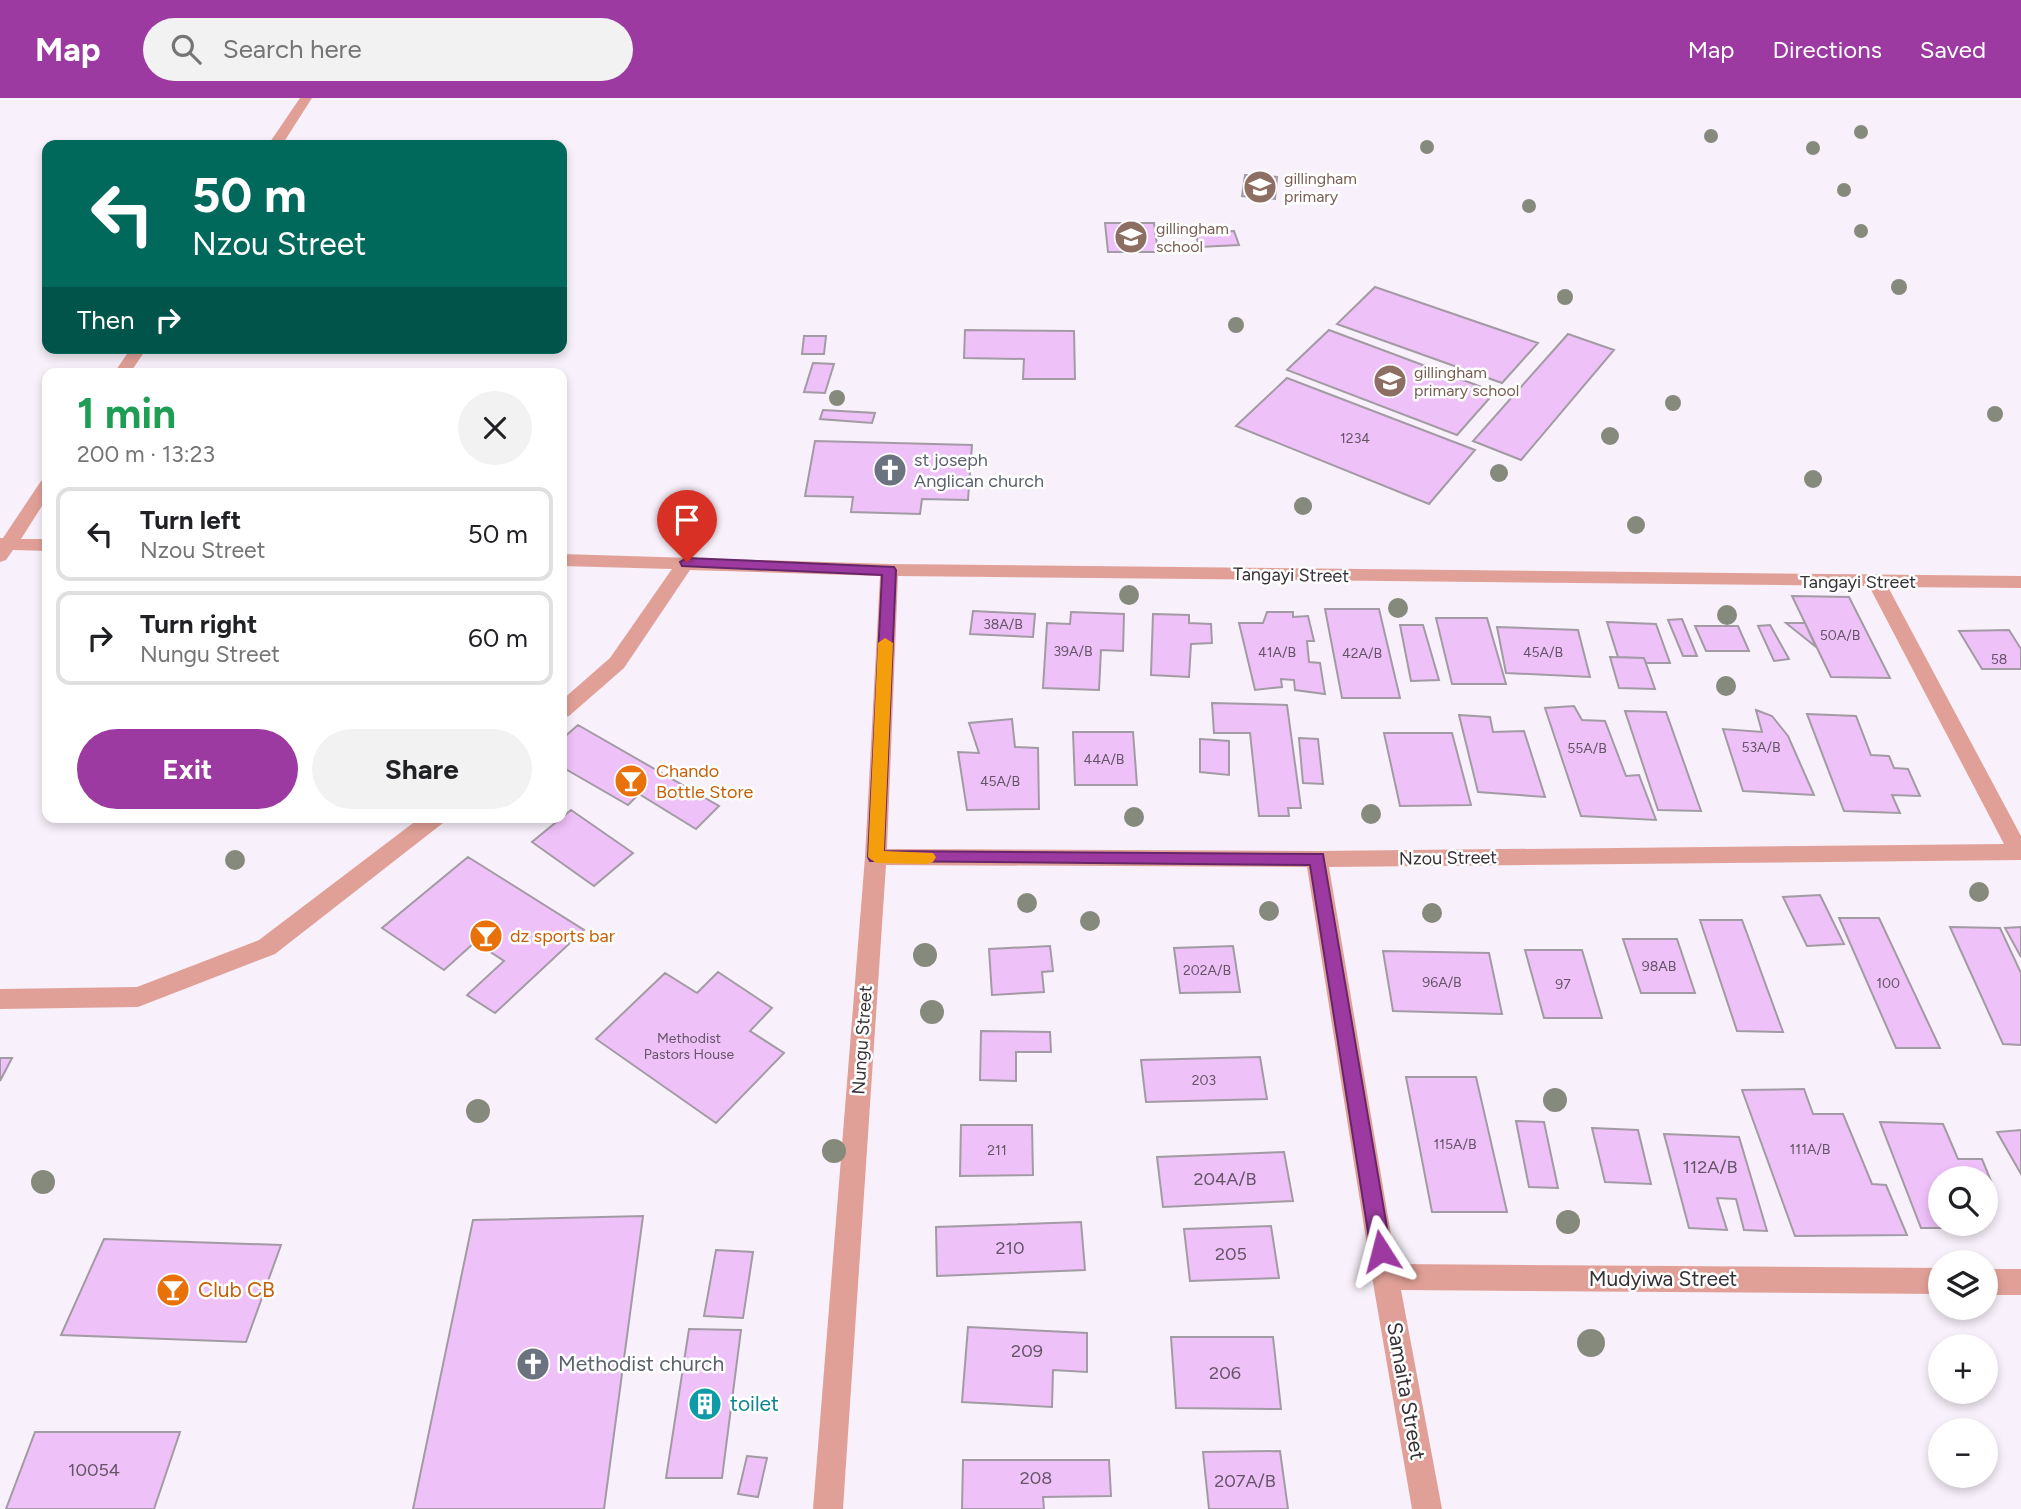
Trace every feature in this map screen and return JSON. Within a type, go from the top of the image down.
[{"type":"street","points":[[278,140],[306,98]]},
{"type":"street","points":[[2,548],[42,492]]},
{"type":"street","points":[[2,548],[42,545]]},
{"type":"street","name":"Tangayi Street","points":[[567,560],[889,570],[2021,582]]},
{"type":"street","points":[[567,707],[617,663],[687,562]]},
{"type":"street","name":"Nungu Street","points":[[828,1509],[876,857],[889,570]]},
{"type":"street","points":[[1876,582],[2020,852]]},
{"type":"street","points":[[0,999],[138,997],[267,947],[428,823]]},
{"type":"street","name":"Nzou Street","points":[[876,857],[1317,859],[2020,852]]},
{"type":"street","name":"Samaita Street","points":[[1317,859],[1385,1278],[1427,1509]]},
{"type":"street","name":"Mudyiwa Street","points":[[1385,1278],[1928,1281]]},
{"type":"street","points":[[1998,1282],[2021,1282]]},
{"type":"building","name":"gillingham primary","points":[[1245,175],[1277,177],[1275,199],[1242,196]]},
{"type":"building","name":"gillingham school","points":[[1105,223],[1154,223],[1158,252],[1108,252]]},
{"type":"building","name":"gillingham school","points":[[1214,226],[1216,232],[1234,231],[1239,245],[1199,247],[1194,227]]},
{"type":"building","name":"gillingham primary school","points":[[1375,287],[1538,343],[1502,383],[1337,324]]},
{"type":"building","points":[[965,330],[1074,331],[1075,379],[1023,379],[1024,359],[964,358]]},
{"type":"building","name":"gillingham primary school","points":[[1329,330],[1495,392],[1457,435],[1287,370]]},
{"type":"building","name":"gillingham primary school","points":[[1568,334],[1614,350],[1521,460],[1473,441]]},
{"type":"building","points":[[804,336],[826,336],[824,354],[802,354]]},
{"type":"building","points":[[813,363],[834,364],[825,393],[804,392]]},
{"type":"building","points":[[1287,378],[1475,450],[1429,504],[1236,426]]},
{"type":"building","points":[[823,410],[875,413],[872,423],[820,419]]},
{"type":"building","name":"st joseph Anglican church","points":[[815,441],[972,445],[968,500],[922,499],[920,514],[851,512],[853,497],[805,496]]},
{"type":"building","points":[[1792,596],[1849,597],[1890,678],[1831,677]]},
{"type":"building","points":[[1325,609],[1379,609],[1400,698],[1342,698]]},
{"type":"building","points":[[973,611],[1035,614],[1033,637],[970,634]]},
{"type":"building","points":[[1071,612],[1124,614],[1123,651],[1101,650],[1099,690],[1043,688],[1047,623],[1070,624]]},
{"type":"building","points":[[1267,612],[1293,612],[1293,617],[1308,616],[1314,641],[1307,641],[1309,662],[1320,663],[1325,694],[1295,690],[1294,680],[1281,679],[1282,687],[1255,690],[1239,623],[1263,623]]},
{"type":"building","points":[[1153,614],[1189,615],[1189,623],[1211,624],[1212,643],[1191,644],[1189,677],[1151,675]]},
{"type":"building","points":[[1436,618],[1487,618],[1506,684],[1452,684]]},
{"type":"building","points":[[1682,619],[1697,656],[1683,656],[1668,620]]},
{"type":"building","points":[[1607,622],[1656,624],[1670,663],[1646,663],[1644,658],[1618,657]]},
{"type":"building","points":[[1786,623],[1805,623],[1816,647]]},
{"type":"building","points":[[1400,625],[1423,625],[1439,680],[1411,681]]},
{"type":"building","points":[[1770,625],[1789,659],[1774,661],[1758,626]]},
{"type":"building","points":[[1695,626],[1738,626],[1749,651],[1706,651]]},
{"type":"building","points":[[1497,627],[1578,630],[1590,677],[1506,673]]},
{"type":"building","points":[[2009,630],[2021,649],[2021,669],[1982,669],[1959,631]]},
{"type":"building","points":[[1610,657],[1644,658],[1655,689],[1619,688]]},
{"type":"building","points":[[1212,703],[1287,705],[1301,808],[1288,808],[1289,816],[1259,816],[1250,733],[1214,733]]},
{"type":"building","points":[[1574,706],[1582,720],[1605,721],[1626,776],[1639,775],[1656,820],[1581,816],[1545,708]]},
{"type":"building","points":[[1756,710],[1772,716],[1788,736],[1814,795],[1743,791],[1723,729],[1762,732]]},
{"type":"building","points":[[1625,711],[1666,712],[1701,811],[1658,810]]},
{"type":"building","points":[[1807,714],[1856,716],[1871,755],[1889,756],[1894,768],[1908,769],[1920,796],[1892,795],[1900,813],[1844,811]]},
{"type":"building","points":[[1459,715],[1490,717],[1493,732],[1524,731],[1545,797],[1478,792]]},
{"type":"building","points":[[1012,719],[1015,747],[1038,748],[1039,809],[967,810],[958,752],[979,753],[969,723]]},
{"type":"building","name":"Chando Bottle Store","points":[[578,725],[719,806],[696,829],[639,794],[628,805],[567,770],[567,735]]},
{"type":"building","points":[[1073,732],[1133,732],[1137,785],[1075,785]]},
{"type":"building","points":[[1384,733],[1452,733],[1471,805],[1400,806]]},
{"type":"building","points":[[1299,738],[1318,739],[1323,784],[1303,783]]},
{"type":"building","points":[[1200,739],[1229,741],[1229,775],[1200,772]]},
{"type":"building","points":[[571,810],[633,853],[594,886],[532,842],[555,823],[567,823],[567,813]]},
{"type":"building","name":"dz sports bar","points":[[468,857],[584,930],[495,1013],[467,995],[504,961],[475,942],[444,970],[382,928]]},
{"type":"building","points":[[1820,895],[1844,944],[1807,946],[1783,897]]},
{"type":"building","points":[[1839,918],[1879,918],[1940,1048],[1896,1048]]},
{"type":"building","points":[[1700,920],[1742,920],[1783,1032],[1737,1031]]},
{"type":"building","points":[[1950,927],[2000,928],[2021,973],[2021,1045],[2003,1044]]},
{"type":"building","points":[[2021,927],[2021,957],[2005,928]]},
{"type":"building","points":[[1623,939],[1677,939],[1695,993],[1641,993]]},
{"type":"building","points":[[1050,946],[1053,971],[1042,972],[1044,992],[992,995],[989,949]]},
{"type":"building","points":[[1233,946],[1240,992],[1180,993],[1174,948]]},
{"type":"building","points":[[1525,950],[1582,950],[1602,1018],[1544,1018]]},
{"type":"building","points":[[1383,951],[1489,953],[1502,1014],[1393,1011]]},
{"type":"building","points":[[718,972],[772,1008],[750,1031],[784,1053],[716,1123],[596,1039],[665,973],[697,993]]},
{"type":"building","points":[[981,1031],[1050,1032],[1051,1052],[1016,1052],[1016,1081],[980,1080]]},
{"type":"building","points":[[1260,1057],[1267,1099],[1146,1102],[1141,1060]]},
{"type":"building","points":[[0,1058],[12,1058],[0,1081]]},
{"type":"building","points":[[1406,1077],[1476,1077],[1507,1212],[1432,1212]]},
{"type":"building","points":[[1804,1089],[1813,1114],[1843,1114],[1872,1184],[1886,1185],[1907,1235],[1795,1236],[1742,1090]]},
{"type":"building","points":[[1516,1121],[1544,1122],[1558,1188],[1529,1187]]},
{"type":"building","points":[[1880,1122],[1943,1124],[1958,1159],[1982,1159],[1985,1166],[1928,1166],[1928,1228],[1921,1228]]},
{"type":"building","points":[[961,1125],[1032,1125],[1033,1175],[960,1176]]},
{"type":"building","points":[[1592,1128],[1638,1130],[1651,1184],[1605,1182]]},
{"type":"building","points":[[2021,1130],[2021,1174],[1997,1132]]},
{"type":"building","points":[[1664,1134],[1739,1137],[1767,1231],[1744,1230],[1736,1199],[1717,1198],[1727,1230],[1689,1228]]},
{"type":"building","points":[[1284,1152],[1293,1201],[1163,1207],[1157,1157]]},
{"type":"building","name":"Methodist church","points":[[643,1216],[604,1509],[413,1509],[473,1220]]},
{"type":"building","points":[[1081,1222],[1085,1270],[937,1276],[936,1227]]},
{"type":"building","points":[[1271,1226],[1279,1278],[1190,1281],[1184,1229]]},
{"type":"building","name":"Club CB","points":[[104,1239],[281,1245],[246,1342],[61,1335]]},
{"type":"building","points":[[716,1250],[753,1252],[743,1318],[704,1316]]},
{"type":"building","points":[[968,1327],[1087,1333],[1087,1372],[1053,1370],[1052,1407],[962,1402]]},
{"type":"building","name":"toilet","points":[[689,1329],[741,1330],[722,1478],[666,1478]]},
{"type":"building","points":[[1171,1337],[1273,1337],[1281,1409],[1176,1408]]},
{"type":"building","points":[[35,1432],[180,1432],[154,1509],[6,1509]]},
{"type":"building","points":[[1280,1451],[1288,1509],[1209,1509],[1203,1452]]},
{"type":"building","points":[[747,1456],[767,1458],[758,1497],[738,1494]]},
{"type":"building","points":[[963,1460],[1109,1460],[1111,1496],[1043,1497],[1044,1509],[962,1509]]},
{"type":"slow traffic","points":[[885,643],[876,857],[927,857]]},
{"type":"place","name":"gillingham primary","points":[[1260,187]]},
{"type":"place","name":"gillingham school","points":[[1131,237]]},
{"type":"place","name":"gillingham primary school","points":[[1390,381]]},
{"type":"place","name":"st joseph Anglican church","points":[[890,470]]},
{"type":"place","name":"Chando Bottle Store","points":[[631,781]]},
{"type":"place","name":"dz sports bar","points":[[486,936]]},
{"type":"place","name":"Club CB","points":[[173,1290]]},
{"type":"place","name":"Methodist church","points":[[533,1364]]},
{"type":"place","name":"toilet","points":[[705,1404]]},
{"type":"route","points":[[687,562],[889,570],[876,857],[1317,859],[1381,1251]]}]
